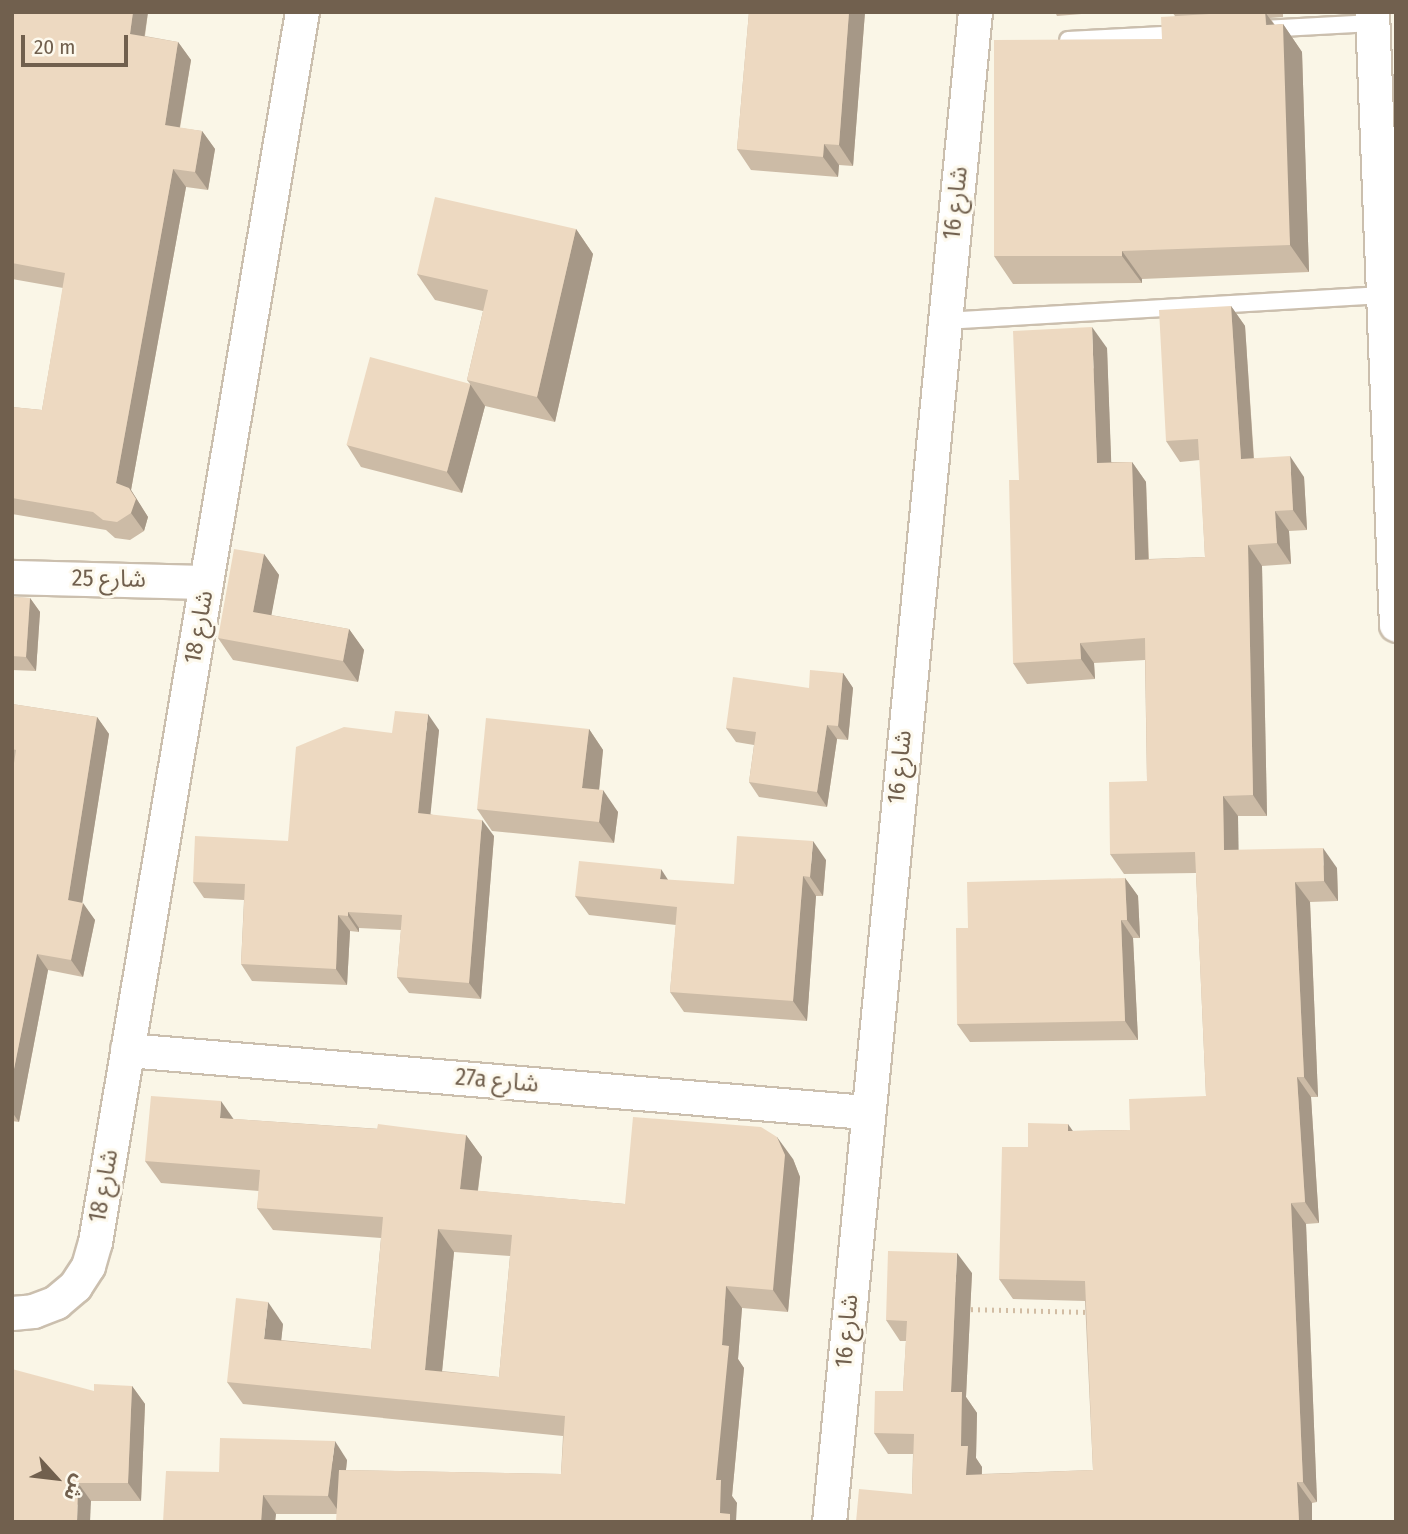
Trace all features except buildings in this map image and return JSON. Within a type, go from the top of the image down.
[{"type":"street","name":"شارع 18","points":[[12,1312],[44,1307],[75,1286],[88,1266],[94,1242],[302,12]]},
{"type":"street","name":"شارع 16","points":[[829,1522],[866,1112],[944,321],[980,45],[975,12]]},
{"type":"street","points":[[1373,18],[1395,608]]},
{"type":"street","name":"شارع 25","points":[[12,577],[206,582]]},
{"type":"street","name":"27a شارع","points":[[127,1050],[866,1112]]},
{"type":"lane","points":[[1249,30],[1373,18]]},
{"type":"lane","points":[[1056,41],[1194,33]]},
{"type":"lane","points":[[944,321],[1383,295]]},
{"type":"path","points":[[960,1309],[1098,1312]]}]
